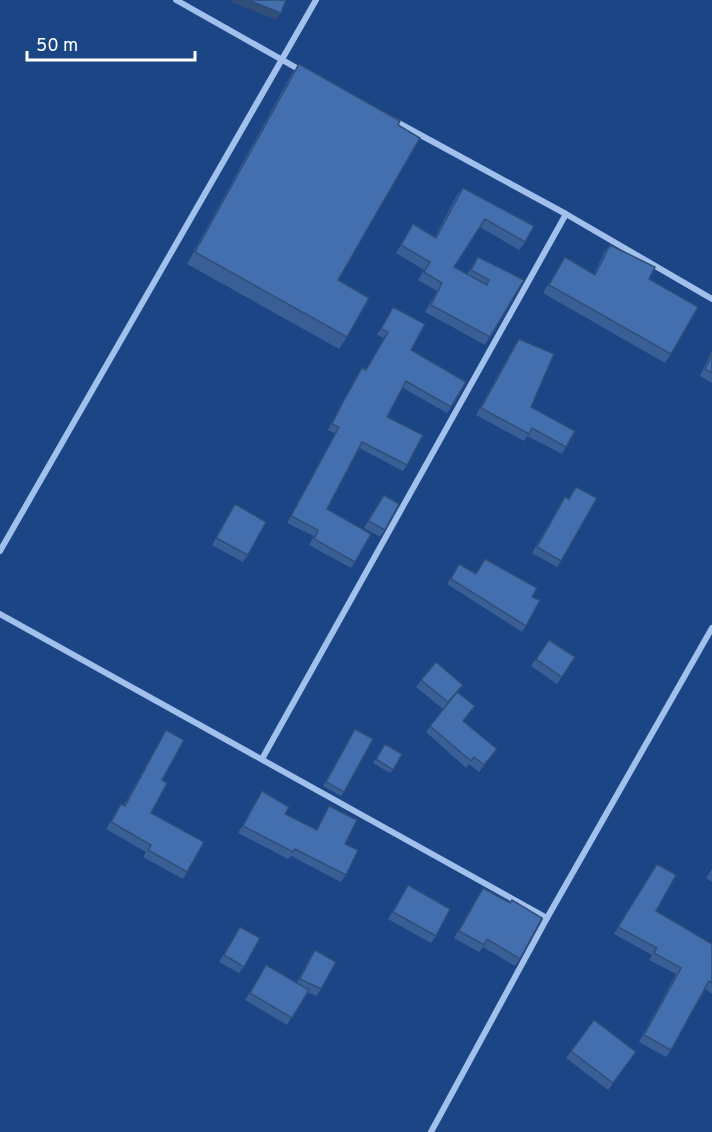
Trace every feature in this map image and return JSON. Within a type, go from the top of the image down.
[{"type":"street","points":[[176,0],[313,77]]},
{"type":"street","points":[[0,551],[316,0]]},
{"type":"street","points":[[387,117],[566,214],[712,299]]},
{"type":"street","points":[[262,759],[566,214]]},
{"type":"street","points":[[0,614],[547,918]]},
{"type":"street","points":[[431,1132],[547,918],[712,628]]},
{"type":"building","points":[[248,0],[286,0],[281,13]]},
{"type":"building","points":[[299,64],[400,121],[398,125],[420,138],[338,280],[369,298],[347,337],[195,252]]},
{"type":"building","points":[[463,188],[534,226],[525,242],[485,219],[454,267],[487,285],[489,280],[471,270],[478,257],[524,280],[490,337],[431,305],[442,283],[424,272],[430,262],[401,245],[413,224],[436,238]]},
{"type":"building","points":[[610,245],[655,267],[649,279],[698,307],[671,354],[549,285],[565,257],[595,275]]},
{"type":"building","points":[[393,307],[425,324],[411,350],[466,382],[451,407],[406,381],[387,417],[423,435],[407,465],[362,442],[327,509],[371,534],[355,562],[314,539],[318,530],[291,516],[339,427],[332,424],[343,402],[362,368],[366,370],[388,332],[381,329]]},
{"type":"building","points":[[519,339],[554,354],[531,407],[575,431],[566,447],[532,428],[529,434],[481,408]]},
{"type":"building","points":[[712,354],[712,373],[705,369]]},
{"type":"building","points":[[576,487],[597,498],[561,561],[537,547],[565,497],[569,499]]},
{"type":"building","points":[[384,495],[399,504],[385,530],[368,521]]},
{"type":"building","points":[[235,504],[266,522],[248,555],[216,538]]},
{"type":"building","points":[[485,559],[537,588],[532,597],[540,600],[526,626],[451,579],[459,564],[476,574]]},
{"type":"building","points":[[549,640],[575,657],[562,677],[536,659]]},
{"type":"building","points":[[436,662],[463,685],[448,702],[421,680]]},
{"type":"building","points":[[457,692],[475,706],[463,721],[497,749],[484,765],[474,757],[471,761],[430,726]]},
{"type":"building","points":[[355,729],[373,739],[344,792],[326,782]]},
{"type":"building","points":[[166,730],[184,740],[162,780],[167,783],[151,813],[204,842],[187,872],[148,850],[151,845],[111,822],[121,804],[125,806]]},
{"type":"building","points":[[385,744],[402,754],[393,770],[376,759]]},
{"type":"building","points":[[262,791],[289,807],[285,814],[317,830],[329,806],[357,820],[345,844],[358,850],[346,875],[295,849],[293,852],[243,826]]},
{"type":"building","points":[[657,864],[676,875],[656,911],[712,944],[712,983],[709,981],[671,1050],[644,1035],[681,968],[654,953],[657,948],[618,927]]},
{"type":"building","points":[[408,885],[450,909],[436,936],[393,912]]},
{"type":"building","points":[[483,888],[510,903],[512,900],[542,918],[520,959],[487,939],[484,945],[459,931]]},
{"type":"building","points":[[240,927],[260,938],[244,967],[224,955]]},
{"type":"building","points":[[315,950],[336,962],[321,989],[300,979]]},
{"type":"building","points":[[266,965],[309,990],[292,1018],[250,993]]},
{"type":"building","points":[[594,1020],[636,1052],[613,1083],[571,1051]]}]
